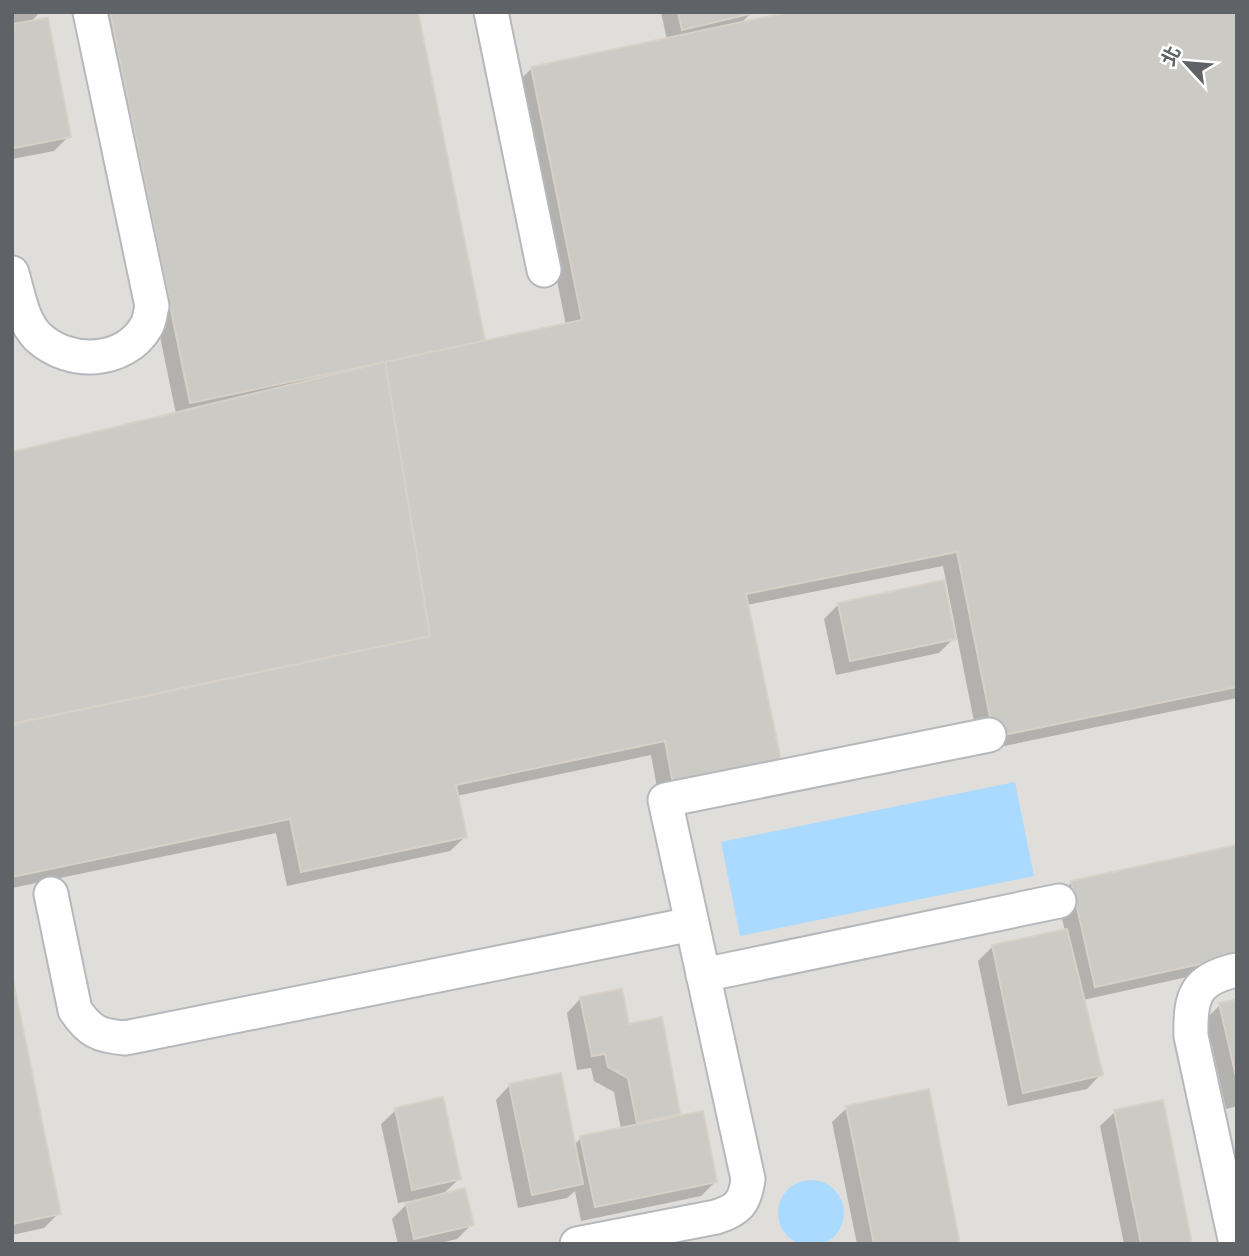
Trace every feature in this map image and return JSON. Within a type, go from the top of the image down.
[{"type":"lane","points":[[12,273],[25,317],[37,337],[58,351],[80,358],[109,355],[132,344],[148,325],[152,306],[90,12]]},
{"type":"lane","points":[[491,12],[544,270]]},
{"type":"lane","points":[[577,1244],[716,1217],[728,1213],[740,1204],[746,1193],[748,1179],[665,800],[989,735]]},
{"type":"lane","points":[[51,894],[75,1010],[83,1023],[94,1031],[108,1037],[125,1038],[692,924]]},
{"type":"lane","points":[[703,975],[1059,901]]},
{"type":"lane","points":[[1236,1244],[1231,1197],[1191,1036],[1191,1017],[1194,999],[1204,983],[1217,974],[1237,970]]},
{"type":"shaded area","points":[[12,12],[1237,12],[1237,1244],[12,1244]]},
{"type":"water","points":[[1015,782],[1034,876],[740,936],[721,842]]},
{"type":"water","points":[[811,1180],[824,1183],[834,1190],[841,1200],[844,1213],[841,1226],[834,1236],[824,1243],[811,1246],[798,1243],[788,1236],[781,1226],[778,1213],[781,1200],[788,1190],[798,1183]]},
{"type":"building","points":[[110,12],[418,12],[485,341],[190,403]]},
{"type":"building","points":[[678,12],[753,12],[754,13],[682,30]]},
{"type":"building","points":[[789,12],[1237,12],[1237,687],[994,737],[957,552],[746,594],[781,760],[673,784],[665,741],[456,785],[467,837],[301,872],[290,819],[12,877],[12,724],[430,636],[385,362],[582,320],[531,67]]},
{"type":"building","points":[[48,18],[71,137],[14,148],[12,24]]},
{"type":"building","points":[[385,362],[430,636],[12,724],[12,452]]},
{"type":"building","points":[[944,580],[956,639],[850,661],[838,603]]},
{"type":"building","points":[[1237,845],[1237,956],[1095,987],[1071,881]]},
{"type":"building","points":[[1067,929],[1103,1075],[1023,1093],[992,945]]},
{"type":"building","points":[[12,975],[61,1214],[12,1224]]},
{"type":"building","points":[[622,989],[629,1024],[662,1017],[680,1114],[637,1123],[628,1078],[608,1067],[605,1054],[592,1056],[580,997]]},
{"type":"building","points":[[1237,999],[1237,1081],[1219,1003]]},
{"type":"building","points":[[561,1073],[583,1184],[532,1195],[509,1084]]},
{"type":"building","points":[[929,1089],[960,1244],[874,1244],[846,1106]]},
{"type":"building","points":[[443,1097],[461,1179],[412,1190],[395,1108]]},
{"type":"building","points":[[1163,1100],[1192,1244],[1141,1244],[1114,1110]]},
{"type":"building","points":[[703,1111],[717,1182],[595,1207],[580,1136]]},
{"type":"building","points":[[465,1188],[474,1225],[414,1239],[406,1203]]}]
